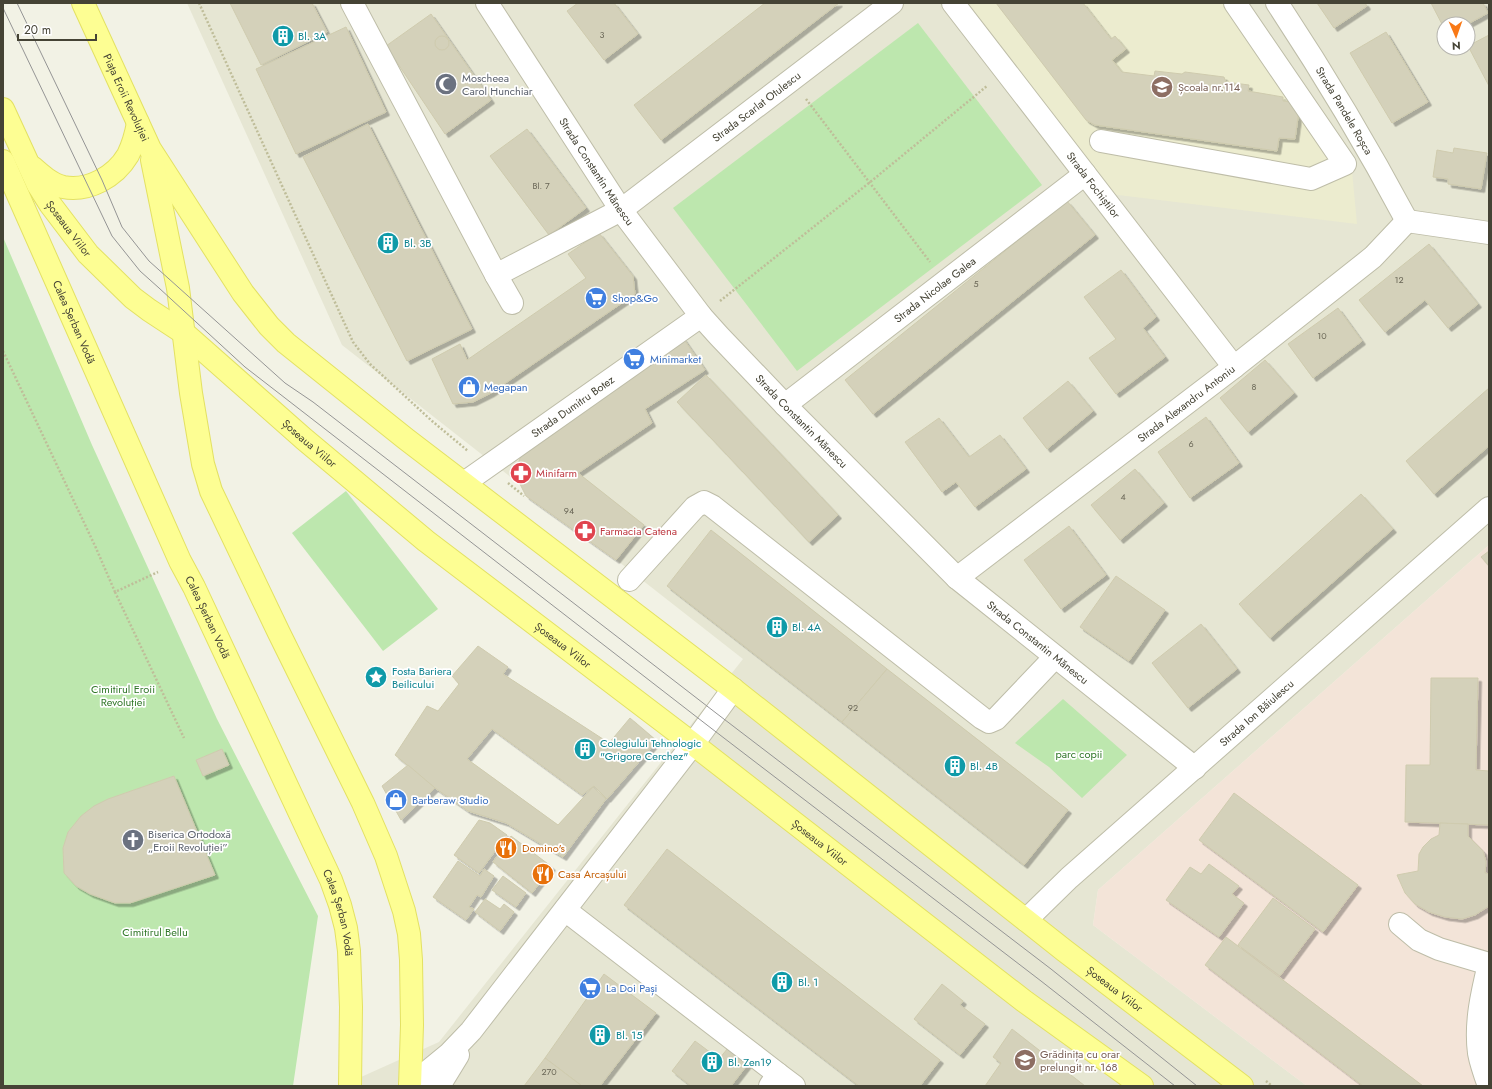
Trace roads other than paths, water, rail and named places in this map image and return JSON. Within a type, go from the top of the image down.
[{"type":"main road","name":"Piața Eroii Revoluției","points":[[83,3],[150,149]]},
{"type":"main road","points":[[3,109],[28,162],[40,175],[52,183],[62,187],[76,188],[88,186],[111,174],[122,164],[128,154],[138,123]]},
{"type":"main road","points":[[150,149],[178,288],[203,464],[211,491],[363,803],[386,856],[398,892],[409,934],[411,960],[412,1025],[410,1086]]},
{"type":"main road","name":"Șoseaua Viilor","points":[[150,149],[243,292],[269,326],[286,343],[406,439],[734,689],[1026,920],[1242,1086]]},
{"type":"main road","name":"Calea Șerban Vodă","points":[[3,161],[180,561],[194,587],[331,880],[346,928],[349,951],[351,1007],[350,1086]]},
{"type":"main road","name":"Șoseaua Viilor","points":[[28,162],[38,185],[50,204],[88,254],[134,298],[149,310],[184,333],[304,439],[426,541],[693,744],[1024,1001],[1142,1086]]},
{"type":"street","points":[[352,3],[512,303]]},
{"type":"street","name":"Strada Scarlat Otulescu","points":[[496,275],[621,210],[792,81],[892,3]]},
{"type":"street","name":"Strada Fochiștilor","points":[[953,3],[1234,367]]},
{"type":"street","points":[[1101,142],[1311,179],[1345,164],[1235,3]]},
{"type":"street","name":"Strada Pandele Roșca","points":[[1277,3],[1299,36],[1378,167],[1407,221]]},
{"type":"street","name":"Strada Constantin Mănescu","points":[[489,4],[621,210],[701,316],[785,405],[957,578],[1195,768]]},
{"type":"street","name":"Strada Nicolae Galea","points":[[785,405],[1085,174]]},
{"type":"street","points":[[1407,221],[1489,233]]},
{"type":"street","name":"Strada Alexandru Antoniu","points":[[957,578],[1234,367],[1372,257],[1407,221]]},
{"type":"street","name":"Strada Dumitru Botez","points":[[464,483],[701,316]]},
{"type":"street","points":[[629,580],[695,507],[704,502],[712,506],[989,722],[996,719],[1055,657]]},
{"type":"street","name":"Strada Ion Băiulescu","points":[[1026,920],[1070,878],[1489,508]]},
{"type":"street","points":[[410,1086],[449,1054],[471,1031],[734,689]]},
{"type":"street","points":[[565,910],[781,1082]]},
{"type":"street","points":[[1400,924],[1419,940],[1439,949],[1489,964],[1481,1000],[1478,1029],[1479,1054],[1488,1086]]},
{"type":"street","points":[[439,1086],[471,1031]]},
{"type":"tram line","points":[[17,3],[102,180],[122,227],[149,261],[285,383],[313,402],[1051,969],[1197,1086]]},
{"type":"tram line","points":[[3,8],[112,236],[140,271],[245,367],[1175,1086]]},
{"type":"place","name":"Bl. 3A","points":[[283,36]]},
{"type":"place","name":"Moscheea Carol Hunchiar","points":[[446,84]]},
{"type":"place","name":"Școala nr.114","points":[[1162,87]]},
{"type":"place","name":"Bl. 3B","points":[[388,243]]},
{"type":"place","name":"Shop&Go","points":[[596,298]]},
{"type":"place","name":"Minimarket","points":[[634,359]]},
{"type":"place","name":"Megapan","points":[[469,387]]},
{"type":"place","name":"Minifarm","points":[[521,473]]},
{"type":"place","name":"Farmacia Catena","points":[[585,531]]},
{"type":"place","name":"Bl. 4A","points":[[777,627]]},
{"type":"place","name":"Fosta Bariera Beilicului","points":[[376,677]]},
{"type":"place","name":"Colegiului Tehnologic \"Grigore Cerchez\"","points":[[585,749]]},
{"type":"place","name":"Bl. 4B","points":[[955,766]]},
{"type":"place","name":"Barberaw Studio","points":[[396,800]]},
{"type":"place","name":"Biserica Ortodoxă „Eroii Revoluției”","points":[[133,840]]},
{"type":"place","name":"Domino's","points":[[506,848]]},
{"type":"place","name":"Casa Arcașului","points":[[543,874]]},
{"type":"place","name":"Bl. 1","points":[[782,982]]},
{"type":"place","name":"La Doi Pași","points":[[590,988]]},
{"type":"place","name":"Bl. 15","points":[[600,1035]]},
{"type":"place","name":"Grădinița cu orar prelungit nr. 168","points":[[1025,1060]]},
{"type":"place","name":"Bl. Zen19","points":[[712,1062]]},
{"type":"park label","name":"Cimitirul Eroii Revoluției","points":[[123,695]]},
{"type":"park label","name":"parc copii","points":[[1079,754]]},
{"type":"park label","name":"Cimitirul Bellu","points":[[155,932]]}]
